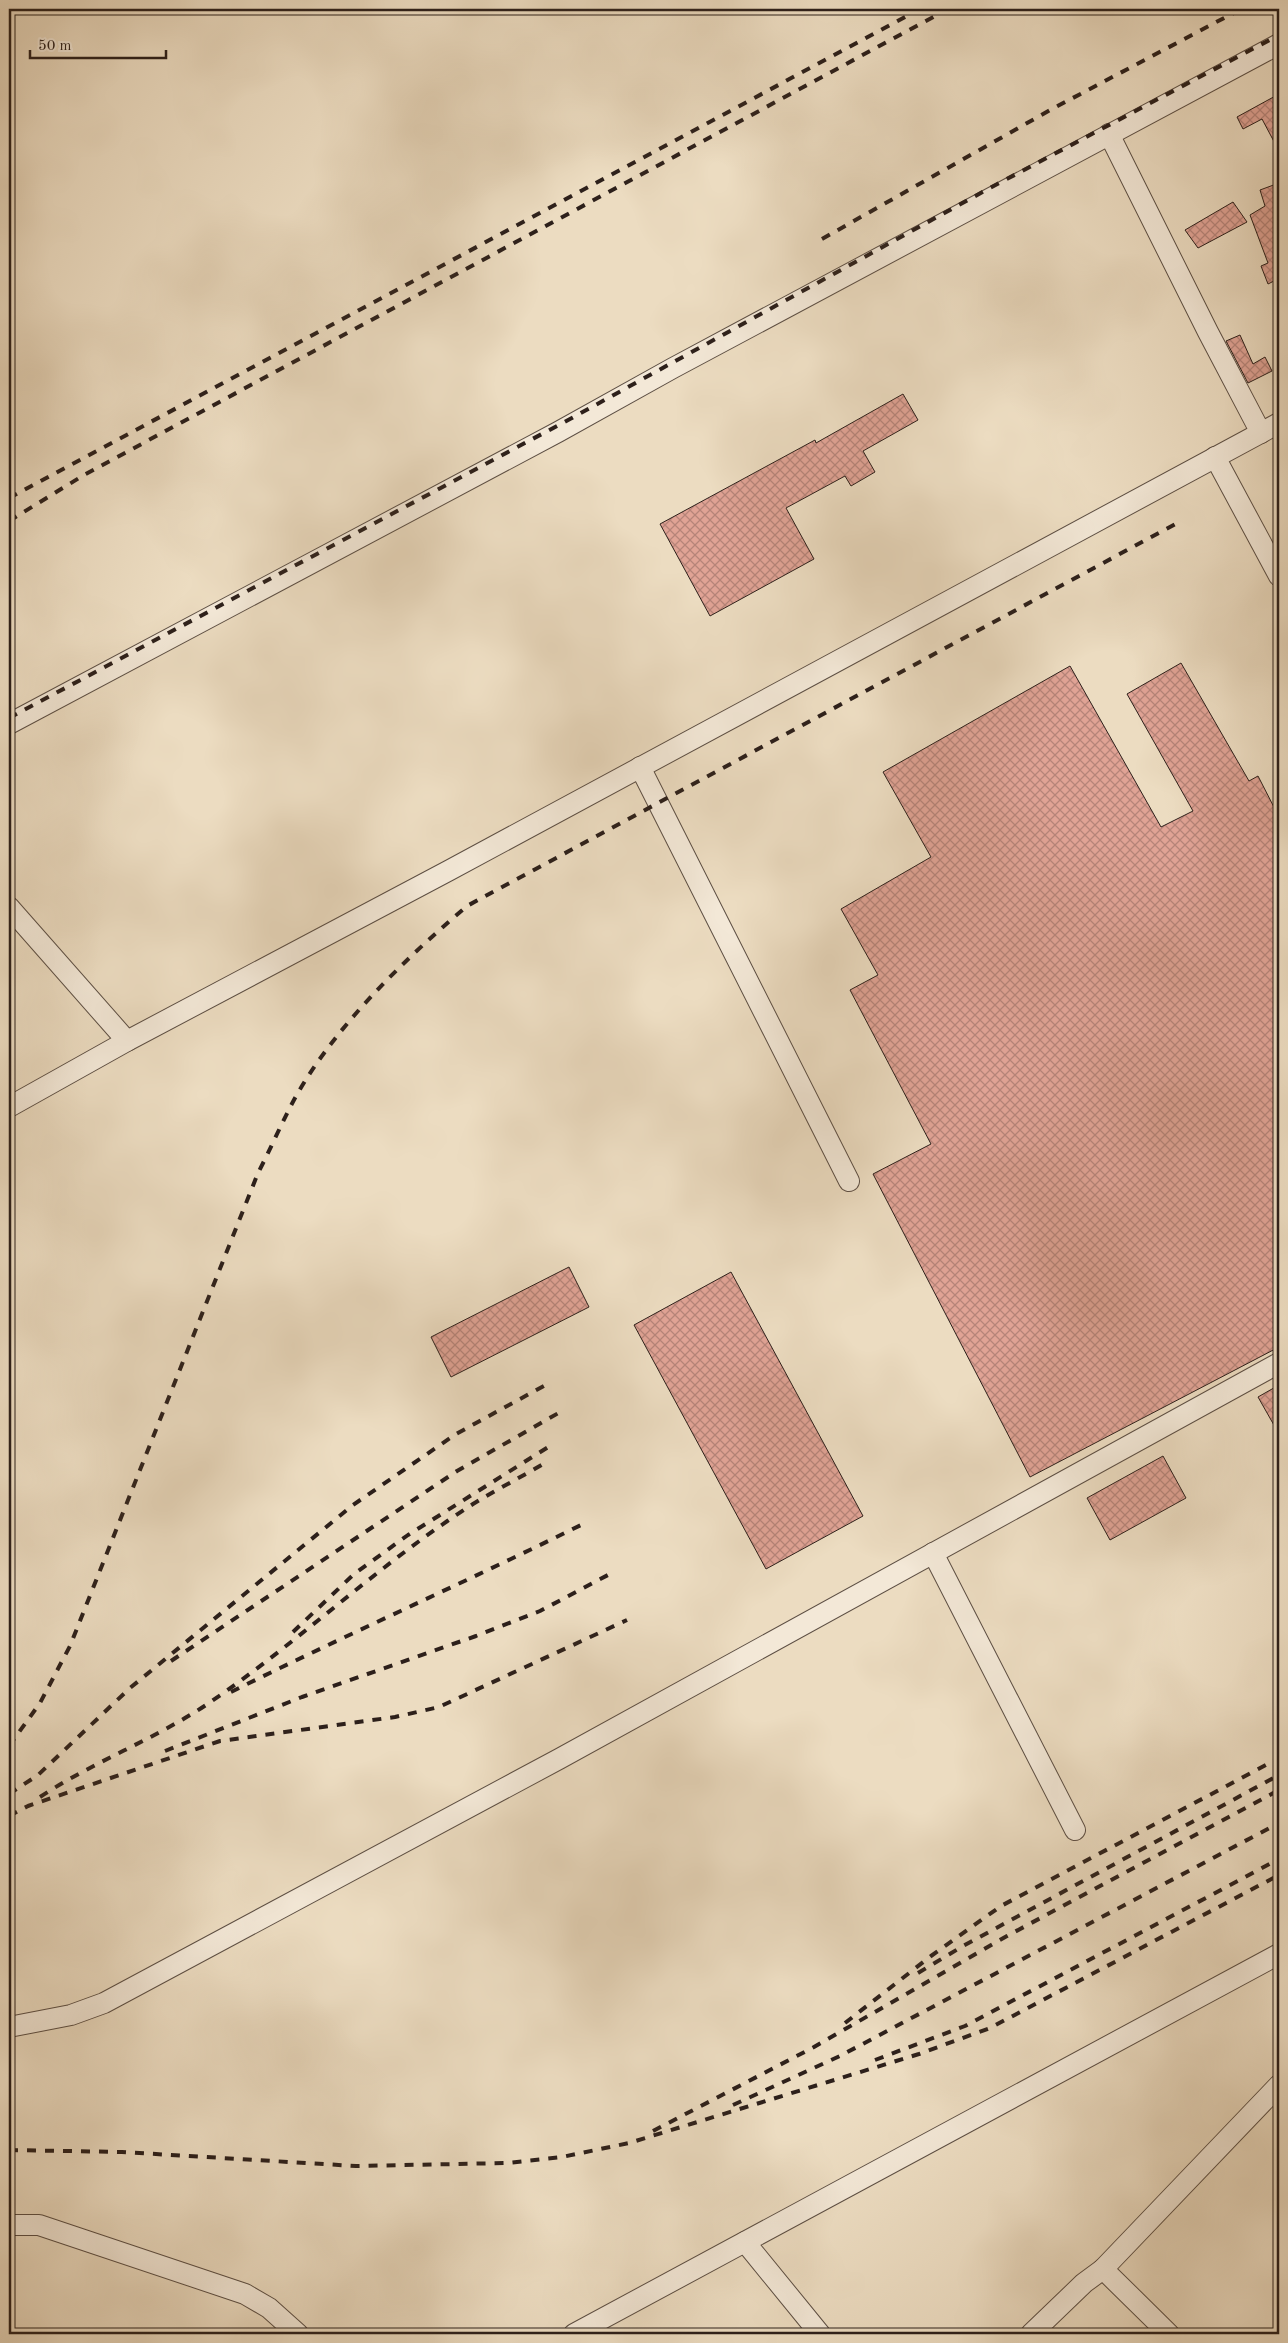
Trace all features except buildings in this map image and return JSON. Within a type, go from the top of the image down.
[{"type":"lane","points":[[9,724],[558,432],[672,368],[1279,44]]},
{"type":"lane","points":[[1109,134],[1260,433]]},
{"type":"lane","points":[[9,1107],[127,1041],[1279,423]]},
{"type":"lane","points":[[1215,457],[1279,576]]},
{"type":"lane","points":[[640,767],[849,1181]]},
{"type":"lane","points":[[9,907],[127,1041]]},
{"type":"lane","points":[[9,2027],[71,2015],[104,2003],[566,1754],[1279,1363]]},
{"type":"lane","points":[[933,1553],[1075,1830]]},
{"type":"lane","points":[[574,2334],[1279,1954]]},
{"type":"lane","points":[[1031,2334],[1084,2283],[1103,2269],[1279,2085]]},
{"type":"lane","points":[[9,2225],[39,2225],[245,2294],[269,2308],[298,2334]]},
{"type":"lane","points":[[745,2242],[820,2334]]},
{"type":"lane","points":[[1103,2269],[1169,2334]]},
{"type":"railway","points":[[9,498],[920,9]]},
{"type":"railway","points":[[9,521],[84,475],[948,9]]},
{"type":"railway","points":[[822,239],[1052,109],[1241,9]]},
{"type":"railway","points":[[9,718],[570,419],[988,189],[1279,35]]},
{"type":"railway","points":[[9,1746],[40,1703],[70,1646],[258,1173],[290,1107],[311,1071],[330,1045],[373,995],[420,948],[467,906],[1181,521]]},
{"type":"railway","points":[[9,1794],[38,1775],[130,1688],[353,1505],[456,1434],[551,1382]]},
{"type":"railway","points":[[171,1661],[457,1471],[562,1411]]},
{"type":"railway","points":[[293,1632],[354,1574],[408,1535],[553,1444]]},
{"type":"railway","points":[[40,1797],[60,1784],[186,1718],[206,1705],[273,1656],[438,1527],[473,1504],[545,1463]]},
{"type":"railway","points":[[231,1692],[585,1523]]},
{"type":"railway","points":[[165,1751],[302,1697],[476,1636],[540,1611],[608,1575]]},
{"type":"railway","points":[[9,1816],[28,1806],[220,1741],[395,1717],[439,1707],[627,1620]]},
{"type":"railway","points":[[845,2023],[931,1956],[1001,1906],[1279,1758]]},
{"type":"railway","points":[[918,1973],[963,1946],[1279,1775]]},
{"type":"railway","points":[[653,2131],[814,2047],[1007,1936],[1279,1790]]},
{"type":"railway","points":[[733,2105],[840,2056],[1279,1823]]},
{"type":"railway","points":[[875,2060],[965,2026],[1279,1859]]},
{"type":"railway","points":[[9,2150],[122,2152],[356,2166],[507,2163],[562,2157],[629,2143],[919,2054],[990,2028],[1279,1875]]}]
